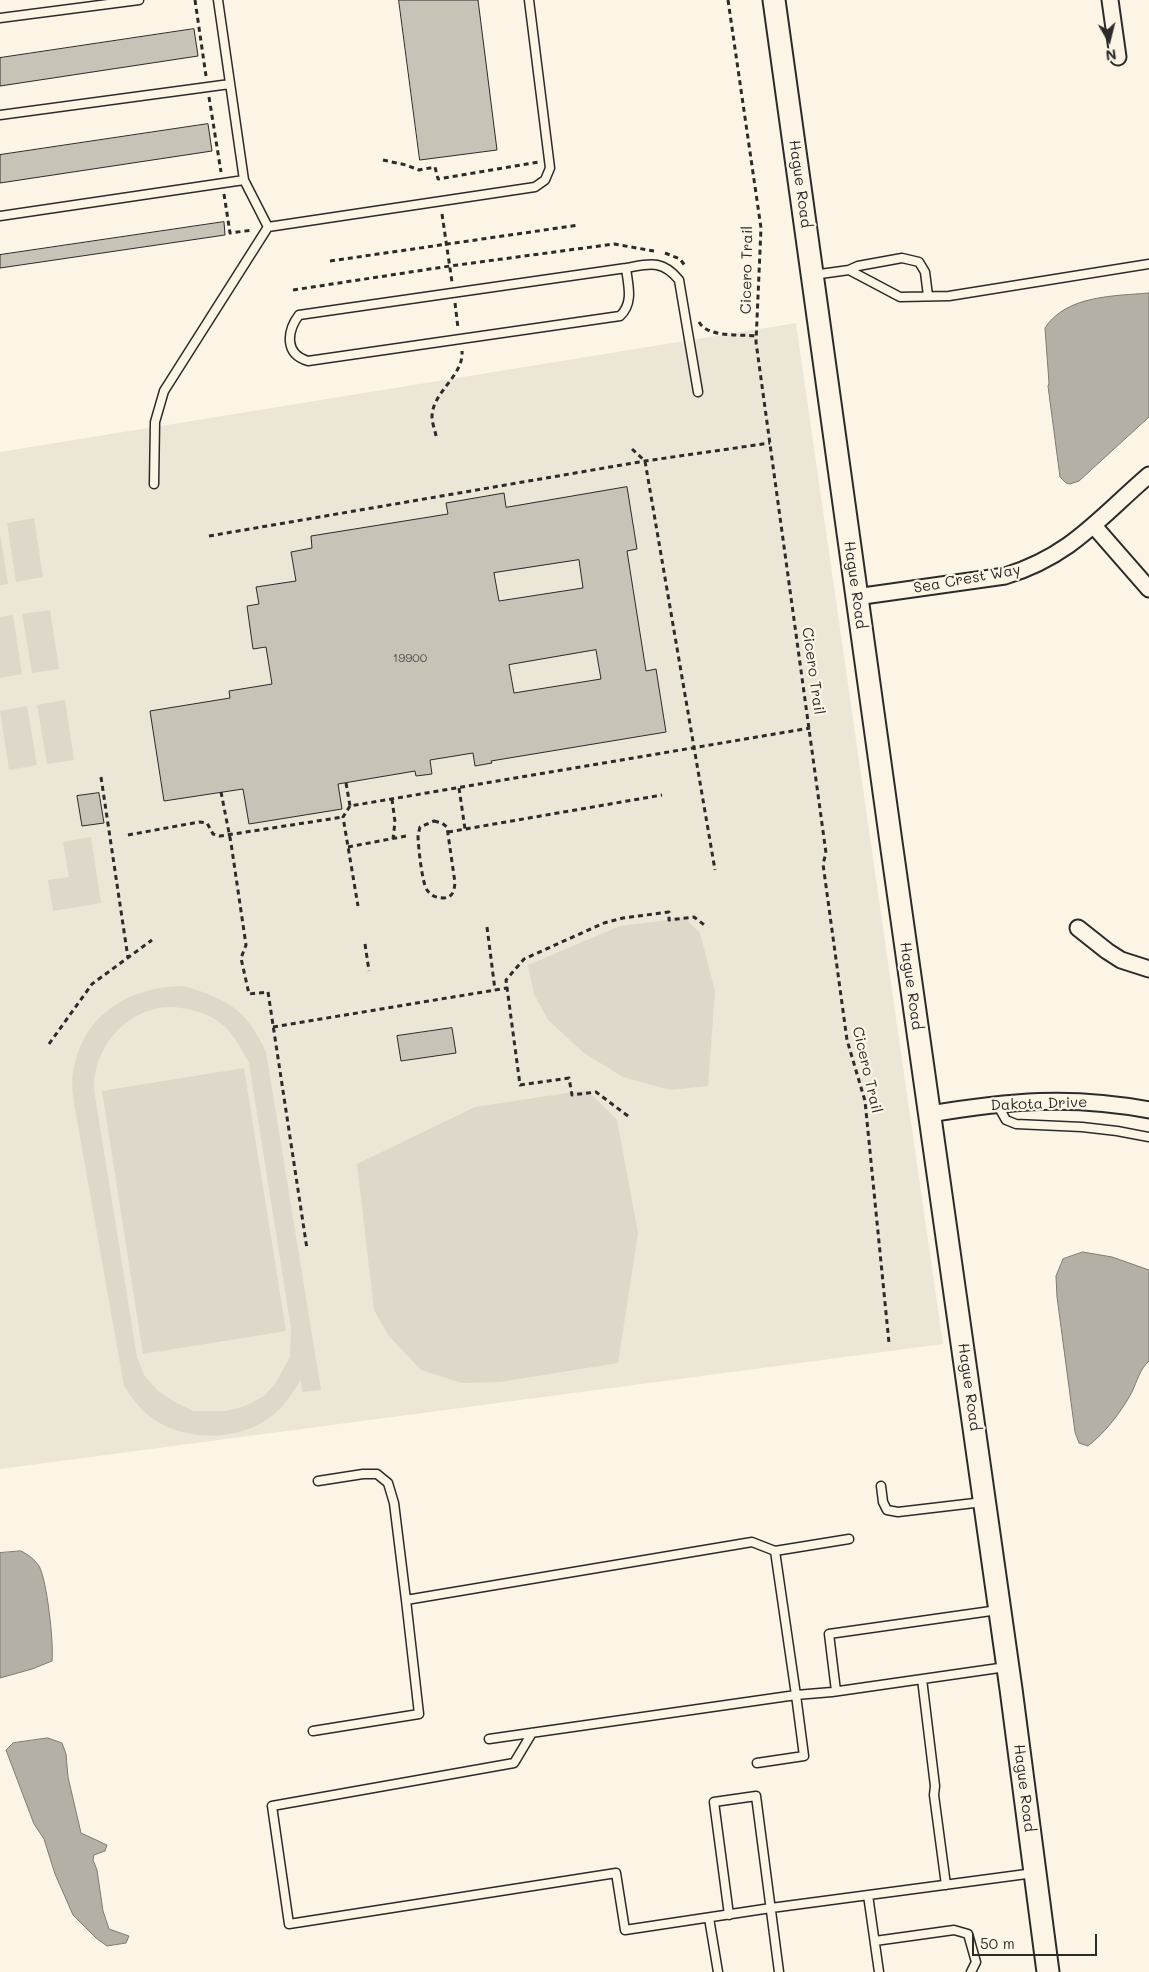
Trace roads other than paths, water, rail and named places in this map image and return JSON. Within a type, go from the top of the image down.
[{"type":"main road","name":"Hague Road","points":[[774,0],[856,597],[1008,1667],[1048,1972]]},
{"type":"street","points":[[1110,0],[1118,57]]},
{"type":"street","name":"Sea Crest Way","points":[[856,597],[1005,576],[1025,570],[1064,549],[1094,526],[1149,475]]},
{"type":"street","points":[[1094,526],[1149,589]]},
{"type":"street","points":[[1078,928],[1121,960],[1149,969]]},
{"type":"street","name":"Dakota Drive","points":[[930,1114],[996,1104],[1070,1100],[1112,1103],[1149,1110]]},
{"type":"lane","points":[[0,18],[139,0]]},
{"type":"lane","points":[[218,0],[244,180],[268,227]]},
{"type":"lane","points":[[154,484],[155,422],[164,390],[268,227],[535,187],[545,180],[550,168],[550,161],[529,0]]},
{"type":"lane","points":[[0,115],[230,84]]},
{"type":"lane","points":[[0,216],[244,180]]},
{"type":"lane","points":[[812,276],[902,258],[919,262],[925,272],[928,296]]},
{"type":"lane","points":[[626,268],[630,296],[627,309],[620,316],[308,360],[300,358],[292,351],[290,338],[292,324],[299,315],[652,264],[670,268],[679,280],[698,392]]},
{"type":"lane","points":[[849,270],[900,297],[949,296],[1149,264]]},
{"type":"lane","points":[[996,1104],[1006,1120],[1016,1124],[1082,1127],[1149,1137]]},
{"type":"lane","points":[[313,1731],[419,1714],[394,1503],[388,1483],[377,1474],[318,1480]]},
{"type":"lane","points":[[881,1486],[887,1510],[898,1512],[985,1502]]},
{"type":"lane","points":[[406,1600],[752,1542],[775,1551],[849,1539]]},
{"type":"lane","points":[[756,1764],[804,1756],[775,1551]]},
{"type":"lane","points":[[836,1691],[829,1634],[1000,1610]]},
{"type":"lane","points":[[489,1739],[796,1694],[836,1691],[1008,1667]]},
{"type":"lane","points":[[922,1679],[935,1786],[934,1796],[946,1885]]},
{"type":"lane","points":[[532,1733],[514,1763],[272,1806],[289,1924],[616,1873],[625,1930],[771,1908],[1034,1873]]},
{"type":"lane","points":[[729,1915],[714,1802],[756,1796],[778,1972]]},
{"type":"lane","points":[[868,1895],[879,1972]]},
{"type":"lane","points":[[710,1918],[718,1972]]},
{"type":"lane","points":[[875,1941],[954,1930],[968,1934],[976,1962],[971,1972]]}]
